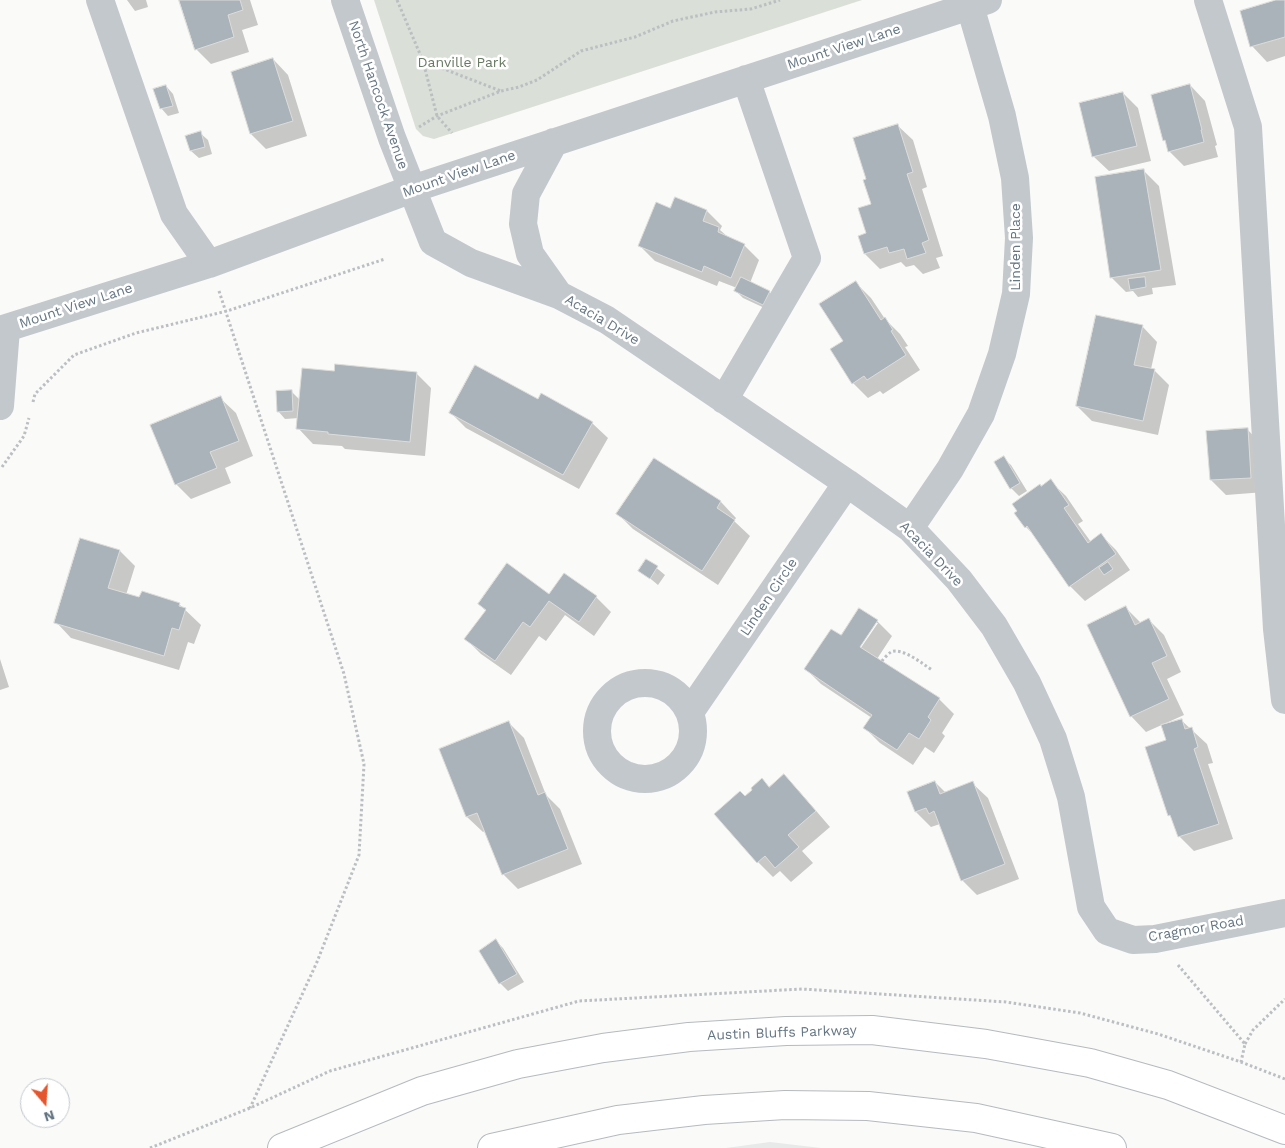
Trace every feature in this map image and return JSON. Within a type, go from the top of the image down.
[{"type":"main road","name":"Austin Bluffs Parkway","points":[[282,1148],[422,1091],[518,1064],[603,1048],[679,1038],[786,1031],[872,1030],[986,1044],[1090,1063],[1168,1085],[1285,1130]]},
{"type":"main road","points":[[492,1148],[618,1120],[704,1110],[785,1105],[868,1106],[976,1118],[1112,1148]]},
{"type":"street","points":[[100,0],[174,214],[209,264]]},
{"type":"street","name":"North Hancock Avenue","points":[[345,0],[392,138],[412,189]]},
{"type":"street","points":[[1208,0],[1248,127],[1277,629],[1285,700]]},
{"type":"street","name":"Mount View Lane","points":[[0,406],[3,330],[209,264],[412,189],[979,3]]},
{"type":"street","name":"Linden Place","points":[[910,528],[950,469],[981,414],[1002,354],[1016,294],[1019,238],[1015,178],[979,3]]},
{"type":"street","points":[[724,400],[806,258],[746,79]]},
{"type":"street","name":"Acacia Drive","points":[[554,142],[526,194],[523,224],[530,254],[559,295]]},
{"type":"street","name":"Acacia Drive","points":[[412,189],[433,242],[471,263],[559,295],[606,320],[847,483],[910,528],[959,580],[988,618],[1027,683],[1053,739],[1071,797],[1091,906],[1107,931]]},
{"type":"street","name":"Linden Circle","points":[[690,712],[847,483]]},
{"type":"street","name":"Cragmor Road","points":[[1107,931],[1133,940],[1155,938],[1285,913]]},
{"type":"path","points":[[397,0],[423,61],[437,116],[452,133]]},
{"type":"path","points":[[416,129],[437,116],[501,91],[537,80],[581,51],[635,37],[673,21],[715,12],[751,9],[780,0]]},
{"type":"path","points":[[423,61],[501,91]]},
{"type":"path","points":[[2,467],[24,436],[35,394],[74,355],[136,333],[227,312],[385,259]]},
{"type":"path","points":[[227,312],[344,674],[364,764],[358,855],[317,962],[250,1108]]},
{"type":"path","points":[[882,661],[892,652],[900,652],[911,656],[932,670]]},
{"type":"path","points":[[1155,938],[1244,1044]]},
{"type":"path","points":[[1241,1062],[1244,1044],[1253,1030],[1285,999]]},
{"type":"path","points":[[1006,1002],[1080,1013],[1158,1034],[1285,1079]]},
{"type":"path","points":[[150,1148],[250,1108],[330,1071],[396,1053]]},
{"type":"shaded area","points":[[770,1142],[821,1148],[726,1148]]},
{"type":"green space","name":"Danville Park","points":[[374,0],[862,0],[434,139],[423,136],[416,129]]},
{"type":"building","points":[[179,0],[240,0],[243,10],[228,15],[234,37],[195,50]]},
{"type":"building","points":[[1276,0],[1285,0],[1285,37],[1250,47],[1240,11]]},
{"type":"building","points":[[273,58],[293,121],[250,134],[231,72]]},
{"type":"building","points":[[1190,84],[1204,142],[1168,152],[1165,140],[1163,141],[1151,95]]},
{"type":"building","points":[[166,85],[173,106],[160,109],[153,89]]},
{"type":"building","points":[[1123,92],[1137,146],[1092,157],[1079,103]]},
{"type":"building","points":[[898,124],[913,172],[907,174],[929,240],[922,243],[926,253],[907,259],[904,249],[889,253],[887,247],[864,254],[858,236],[866,233],[858,208],[871,204],[863,180],[866,179],[853,138]]},
{"type":"building","points":[[201,131],[205,147],[190,151],[185,136]]},
{"type":"building","points":[[1144,169],[1161,270],[1110,278],[1095,177]]},
{"type":"building","points":[[675,197],[707,210],[703,221],[719,227],[718,232],[745,244],[731,278],[704,266],[702,272],[638,246],[656,202],[670,208]]},
{"type":"building","points":[[741,277],[770,291],[763,305],[734,291]]},
{"type":"building","points":[[1145,277],[1146,287],[1130,290],[1128,279]]},
{"type":"building","points":[[856,281],[881,320],[885,317],[893,330],[891,331],[906,355],[867,380],[864,376],[852,384],[830,349],[843,341],[819,304]]},
{"type":"building","points":[[1096,315],[1143,325],[1134,365],[1155,369],[1143,421],[1076,406]]},
{"type":"building","points":[[335,364],[417,372],[410,442],[296,429],[302,368],[334,371]]},
{"type":"building","points":[[475,365],[538,399],[541,393],[593,422],[563,475],[449,413]]},
{"type":"building","points":[[292,390],[293,411],[277,412],[276,391]]},
{"type":"building","points":[[221,396],[239,441],[210,452],[217,468],[175,485],[150,425]]},
{"type":"building","points":[[1248,428],[1251,478],[1210,480],[1206,431]]},
{"type":"building","points":[[1004,456],[1020,483],[1010,489],[994,462]]},
{"type":"building","points":[[654,458],[721,501],[717,508],[735,520],[702,571],[616,514]]},
{"type":"building","points":[[1051,479],[1069,505],[1064,508],[1088,543],[1101,533],[1116,554],[1069,587],[1027,526],[1025,528],[1014,513],[1017,511],[1012,504],[1040,484],[1041,486]]},
{"type":"building","points":[[80,538],[120,550],[108,588],[139,597],[142,591],[180,603],[179,606],[186,608],[179,630],[172,628],[164,656],[54,623]]},
{"type":"building","points":[[646,559],[658,566],[650,579],[638,571]]},
{"type":"building","points":[[1108,562],[1113,569],[1104,575],[1099,568]]},
{"type":"building","points":[[507,563],[549,594],[564,573],[597,596],[579,622],[549,601],[530,627],[523,622],[495,661],[464,639],[486,610],[478,604]]},
{"type":"building","points":[[1126,606],[1135,625],[1149,618],[1167,656],[1152,663],[1169,699],[1130,717],[1087,625]]},
{"type":"building","points":[[859,608],[878,620],[860,647],[940,698],[928,717],[931,720],[919,739],[909,733],[897,750],[863,728],[872,715],[804,669],[831,629],[841,635]]},
{"type":"building","points":[[1182,719],[1185,729],[1192,727],[1198,747],[1194,749],[1219,824],[1178,837],[1170,815],[1168,816],[1145,747],[1166,740],[1161,725]]},
{"type":"building","points":[[509,721],[538,795],[545,792],[568,849],[502,875],[477,813],[466,817],[439,749]]},
{"type":"building","points":[[784,774],[816,811],[788,835],[799,847],[775,868],[765,856],[757,863],[714,814],[740,791],[745,796],[762,778],[769,787]]},
{"type":"building","points":[[935,781],[940,794],[973,781],[1005,864],[961,881],[934,811],[929,814],[926,808],[915,812],[907,792]]},
{"type":"building","points":[[496,939],[517,974],[499,984],[479,951]]}]
